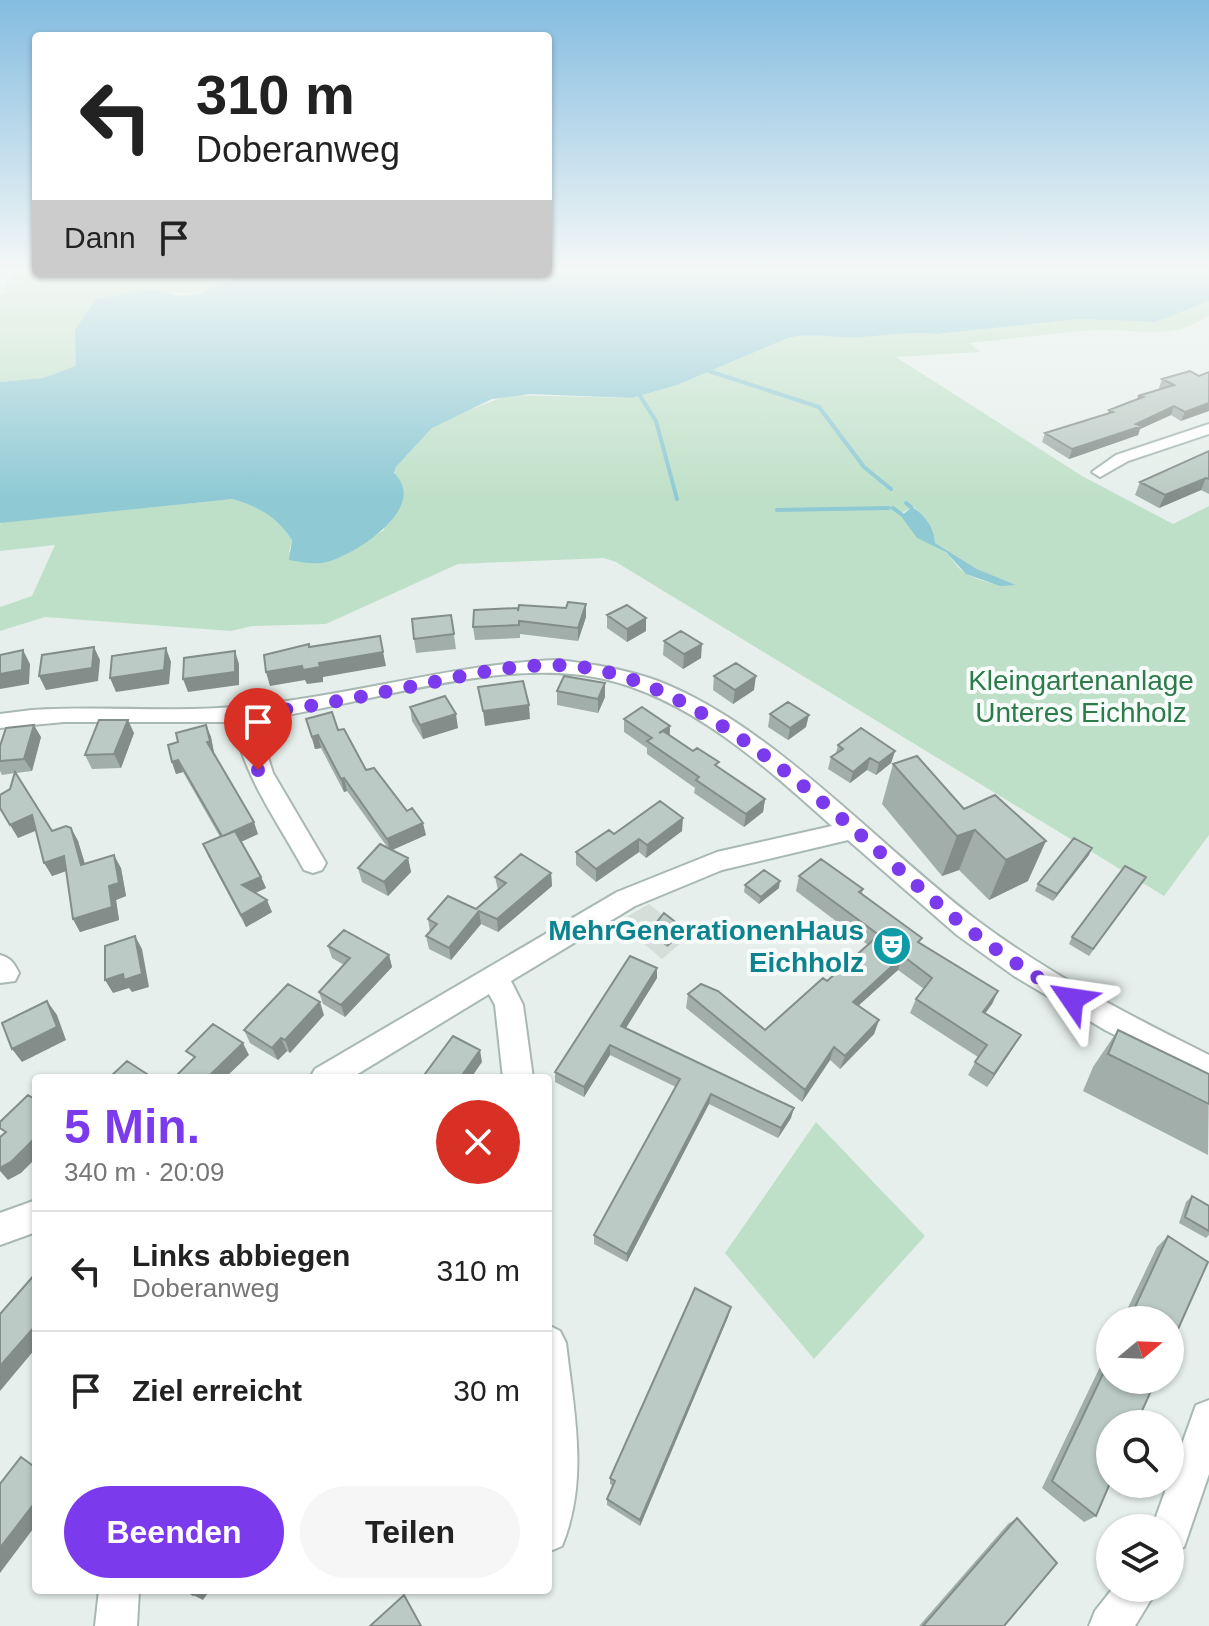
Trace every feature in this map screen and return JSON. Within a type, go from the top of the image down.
[{"type":"street","points":[[1100,472],[1122,458],[1209,429]]},
{"type":"street","points":[[0,721],[100,713],[244,714],[316,706],[508,668],[573,666],[604,671],[650,687],[707,718],[800,783],[966,928],[1027,971],[1083,1006],[1209,1070]]},
{"type":"street","points":[[244,714],[247,742],[258,770],[313,863]]},
{"type":"street","points":[[332,1074],[596,916],[670,879],[717,862],[853,830]]},
{"type":"street","points":[[495,978],[509,1005],[518,1074]]},
{"type":"street","points":[[0,1229],[32,1217]]},
{"type":"street","points":[[552,1377],[561,1454],[552,1514]]},
{"type":"street","points":[[1176,1514],[1209,1418]]},
{"type":"street","points":[[116,1626],[119,1594]]},
{"type":"street","points":[[1110,1626],[1128,1602]]},
{"type":"shaded area","points":[[649,904],[689,936],[662,959],[618,922]]},
{"type":"green space","points":[[0,346],[76,346],[77,366],[43,378],[0,382]]},
{"type":"green space","name":"Kleingartenanlage Unteres Eichholz","points":[[769,346],[973,346],[981,352],[896,357],[1082,476],[1173,524],[1209,506],[1209,835],[1164,896],[616,562],[604,558],[458,564],[326,624],[252,626],[231,631],[45,617],[0,631],[0,607],[32,596],[55,545],[0,551],[0,524],[4,522],[233,499],[259,510],[280,525],[292,540],[289,552],[339,557],[384,530],[396,467],[432,428],[447,419],[508,395],[632,398],[677,385]],"holes":[[[913,507],[925,518],[935,543],[977,569],[1015,585],[1001,585],[972,577],[945,552],[919,536],[903,512]]]},
{"type":"green space","points":[[816,1122],[925,1236],[814,1359],[725,1253]]},
{"type":"water","points":[[75,346],[769,346],[677,385],[632,398],[530,394],[492,399],[432,428],[396,467],[394,473],[403,486],[403,500],[396,514],[385,527],[355,550],[322,563],[289,560],[292,540],[280,525],[259,510],[233,499],[0,523],[0,382],[43,378],[76,366]]},
{"type":"water","points":[[912,507],[928,522],[935,543],[977,569],[1016,585],[1000,586],[966,574],[946,552],[917,538],[901,516]]},
{"type":"building","points":[[1190,371],[1199,376],[1209,372],[1209,403],[1185,412],[1174,406],[1136,424],[1142,426],[1072,449],[1045,433],[1113,412],[1109,410],[1143,397],[1138,396],[1174,385],[1162,379]]},
{"type":"building","points":[[1209,451],[1209,479],[1165,495],[1140,482]]},
{"type":"building","points":[[568,602],[586,604],[578,628],[519,621],[519,625],[473,627],[474,610],[518,608],[518,611],[519,605],[566,608]]},
{"type":"building","points":[[627,605],[646,618],[627,629],[607,615]]},
{"type":"building","points":[[451,615],[454,634],[414,639],[412,619]]},
{"type":"building","points":[[681,631],[702,644],[684,654],[664,641]]},
{"type":"building","points":[[380,636],[383,652],[319,663],[320,667],[303,670],[302,666],[266,672],[264,655],[309,644],[309,647]]},
{"type":"building","points":[[94,647],[92,668],[39,676],[42,655]]},
{"type":"building","points":[[166,648],[164,670],[110,678],[112,656]]},
{"type":"building","points":[[23,650],[22,670],[0,674],[0,655]]},
{"type":"building","points":[[235,651],[235,672],[183,679],[184,658]]},
{"type":"building","points":[[736,663],[756,676],[735,690],[714,676]]},
{"type":"building","points":[[564,676],[605,683],[598,699],[557,691]]},
{"type":"building","points":[[523,681],[529,705],[483,711],[478,687]]},
{"type":"building","points":[[445,696],[456,714],[420,725],[410,707]]},
{"type":"building","points":[[788,702],[809,715],[790,728],[770,714]]},
{"type":"building","points":[[642,707],[670,726],[659,733],[663,731],[693,751],[697,748],[719,762],[715,765],[765,799],[746,814],[696,780],[699,777],[647,741],[652,738],[624,719]]},
{"type":"building","points":[[332,712],[338,730],[344,729],[366,770],[374,768],[407,811],[412,808],[423,823],[387,839],[344,778],[341,779],[318,735],[312,737],[306,719]]},
{"type":"building","points":[[99,720],[128,720],[114,754],[85,755]]},
{"type":"building","points":[[34,725],[24,759],[0,761],[0,746],[6,728]]},
{"type":"building","points":[[206,725],[210,741],[207,742],[254,822],[223,836],[235,831],[261,877],[242,885],[267,900],[241,915],[203,844],[222,836],[178,760],[172,762],[168,745],[178,742],[176,733]]},
{"type":"building","points":[[861,728],[895,751],[879,763],[870,758],[853,772],[831,757],[843,749],[838,745]]},
{"type":"building","points":[[917,756],[964,809],[995,795],[1046,841],[1006,860],[975,830],[957,836],[893,764]]},
{"type":"building","points":[[15,772],[52,831],[66,826],[71,828],[81,865],[114,855],[119,883],[109,886],[112,907],[73,919],[64,856],[44,863],[32,815],[10,825],[0,808],[0,795],[10,789]]},
{"type":"building","points":[[660,801],[683,818],[647,845],[639,839],[596,869],[576,852],[609,830],[614,834]]},
{"type":"building","points":[[1074,838],[1092,848],[1057,894],[1038,884]]},
{"type":"building","points":[[380,844],[408,858],[384,882],[358,868]]},
{"type":"building","points":[[521,854],[551,873],[497,919],[479,911],[449,948],[426,936],[437,924],[428,919],[448,896],[476,909],[506,883],[495,877]]},
{"type":"building","points":[[821,859],[863,889],[859,892],[922,938],[918,942],[998,991],[983,1012],[1021,1035],[994,1074],[975,1062],[987,1045],[916,999],[932,978],[903,956],[853,1002],[879,1020],[845,1056],[834,1047],[805,1090],[688,994],[701,984],[718,991],[765,1030],[823,978],[827,981],[879,935],[799,876]]},
{"type":"building","points":[[1125,866],[1146,877],[1093,949],[1072,937]]},
{"type":"building","points":[[764,870],[780,881],[761,897],[745,885]]},
{"type":"building","points":[[664,913],[683,928],[668,941],[652,928]]},
{"type":"building","points":[[344,930],[389,955],[341,1005],[319,992],[350,958],[328,946]]},
{"type":"building","points":[[135,936],[142,974],[124,980],[123,974],[105,980],[105,946]]},
{"type":"building","points":[[630,956],[657,968],[621,1026],[794,1108],[781,1128],[711,1094],[627,1254],[594,1235],[680,1079],[610,1045],[584,1087],[555,1072]]},
{"type":"building","points":[[288,984],[320,1002],[285,1040],[281,1038],[272,1048],[244,1030]]},
{"type":"building","points":[[47,1001],[57,1027],[12,1049],[2,1023]]},
{"type":"building","points":[[213,1024],[243,1043],[211,1074],[178,1074],[195,1057],[186,1051]]},
{"type":"building","points":[[1118,1030],[1209,1074],[1209,1104],[1108,1054]]},
{"type":"building","points":[[453,1036],[480,1050],[463,1074],[425,1074]]},
{"type":"building","points":[[127,1061],[147,1074],[113,1074]]},
{"type":"building","points":[[28,1095],[32,1098],[32,1141],[11,1162],[0,1168],[0,1137],[6,1132],[0,1128],[0,1122]]},
{"type":"building","points":[[1192,1196],[1209,1206],[1209,1231],[1185,1217]]},
{"type":"building","points":[[1168,1236],[1208,1262],[1184,1316],[1184,1306],[1136,1306]]},
{"type":"building","points":[[32,1278],[32,1330],[0,1366],[0,1314]]},
{"type":"building","points":[[695,1288],[731,1307],[640,1520],[607,1499],[615,1481],[610,1478]]},
{"type":"building","points":[[1096,1388],[1096,1394],[1150,1394],[1142,1410],[1096,1410],[1096,1498],[1104,1498],[1096,1516],[1052,1481]]},
{"type":"building","points":[[21,1457],[32,1465],[32,1506],[0,1548],[0,1484]]},
{"type":"building","points":[[1017,1518],[1057,1563],[1004,1626],[923,1626]]},
{"type":"building","points":[[404,1595],[421,1626],[370,1626]]},
{"type":"waterway","points":[[709,371],[819,407],[864,467],[891,489]]},
{"type":"waterway","points":[[640,396],[656,421],[677,499]]},
{"type":"waterway","points":[[906,503],[911,507]]},
{"type":"waterway","points":[[777,510],[889,508]]},
{"type":"waterway","points":[[893,508],[901,514]]},
{"type":"place","name":"MehrGenerationenHaus Eichholz","points":[[892,946]]},
{"type":"route","points":[[258,770],[247,742],[244,714],[316,706],[508,668],[573,666],[604,671],[650,687],[744,742],[800,783],[966,928],[1072,999]]}]
